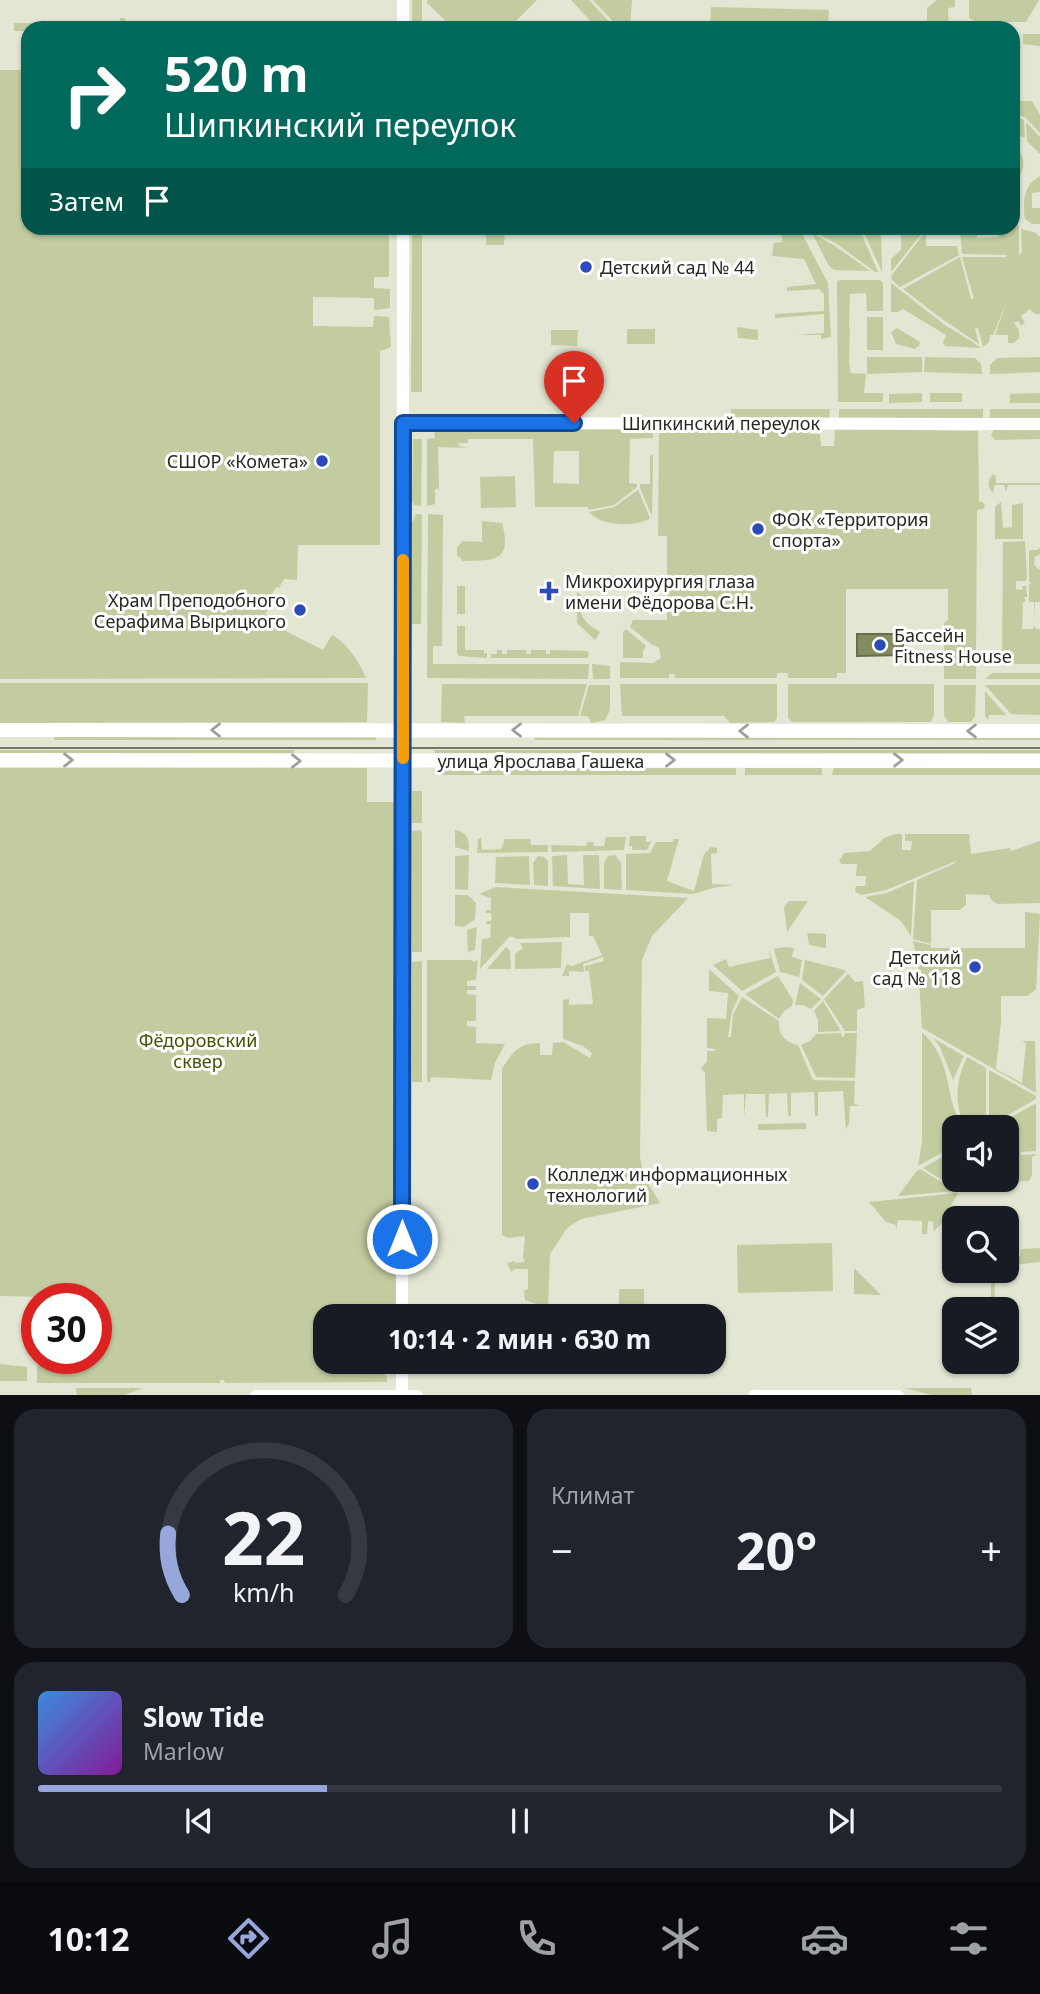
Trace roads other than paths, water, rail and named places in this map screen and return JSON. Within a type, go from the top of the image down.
[{"type":"street","points":[[404,0],[404,21]]},
{"type":"street","points":[[402,1304],[403,235]]},
{"type":"street","name":"Шипкинский переулок","points":[[403,423],[1040,424]]},
{"type":"street","name":"улица Ярослава Гашека","points":[[0,730],[1040,731]]},
{"type":"street","name":"улица Ярослава Гашека","points":[[0,760],[1040,761]]},
{"type":"street","points":[[402,1374],[402,1395]]},
{"type":"street","points":[[256,1395],[417,1395]]},
{"type":"street","points":[[754,1395],[898,1395]]},
{"type":"tram line","points":[[0,748],[1040,748]]},
{"type":"place","name":"Детский сад № 44","points":[[586,267]]},
{"type":"place","name":"СШОР «Комета»","points":[[322,461]]},
{"type":"place","name":"ФОК «Территория спорта»","points":[[758,529]]},
{"type":"place","name":"Микрохирургия глаза имени Фёдорова С.Н.","points":[[549,591]]},
{"type":"place","name":"Храм Преподобного Серафима Вырицкого","points":[[300,610]]},
{"type":"place","name":"Бассейн Fitness House","points":[[880,645]]},
{"type":"place","name":"Детский сад № 118","points":[[975,967]]},
{"type":"place","name":"Колледж информационных технологий","points":[[533,1184]]},
{"type":"park label","name":"Фёдоровский сквер","points":[[198,1050]]}]
